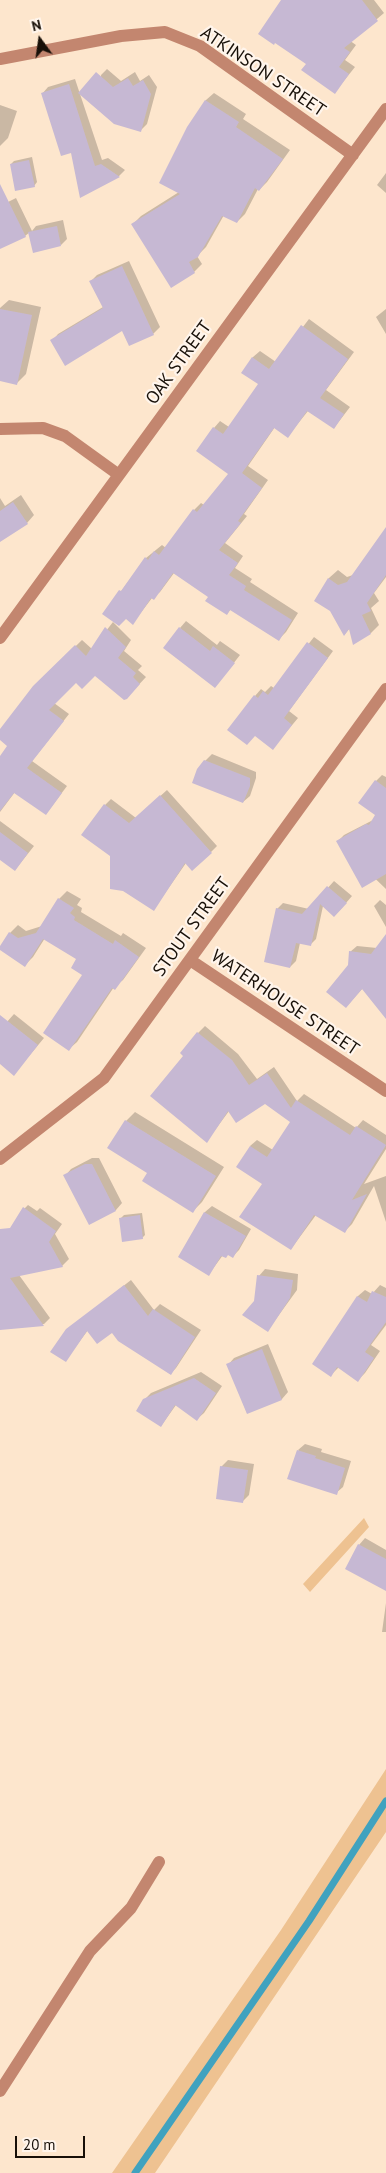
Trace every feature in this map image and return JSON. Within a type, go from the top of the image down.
[{"type":"street","name":"ATKINSON STREET","points":[[0,59],[121,36],[165,32],[200,46],[353,155]]},
{"type":"street","name":"OAK STREET","points":[[0,638],[386,108]]},
{"type":"street","points":[[0,429],[43,428],[65,436],[119,475]]},
{"type":"street","name":"STOUT STREET","points":[[0,1159],[104,1078],[386,689]]},
{"type":"street","name":"WATERHOUSE STREET","points":[[190,960],[386,1091]]},
{"type":"street","points":[[0,2091],[90,1951],[131,1908],[159,1862]]},
{"type":"shaded area","points":[[364,1518],[369,1527],[310,1592],[303,1584]]},
{"type":"shaded area","points":[[386,1769],[386,1832],[155,2173],[112,2173],[281,1930]]},
{"type":"building","points":[[281,0],[362,0],[378,21],[344,48],[350,52],[339,67],[349,74],[335,94],[301,70],[306,64],[258,34]]},
{"type":"building","points":[[96,72],[113,87],[128,78],[133,86],[143,80],[151,94],[141,132],[114,124],[78,93]]},
{"type":"building","points":[[69,84],[95,166],[101,164],[120,177],[80,198],[71,153],[61,156],[41,93]]},
{"type":"building","points":[[205,100],[239,122],[236,127],[283,159],[259,191],[255,188],[237,223],[222,216],[198,257],[189,262],[195,273],[171,288],[131,224],[180,194],[159,183],[187,127]]},
{"type":"building","points":[[29,160],[35,187],[15,191],[10,164]]},
{"type":"building","points":[[0,184],[26,237],[0,249]]},
{"type":"building","points":[[57,226],[61,246],[33,253],[28,232]]},
{"type":"building","points":[[122,266],[154,335],[129,346],[122,331],[65,366],[50,340],[103,308],[89,281]]},
{"type":"building","points":[[0,309],[32,315],[17,385],[0,381]]},
{"type":"building","points":[[301,325],[348,359],[320,398],[344,414],[334,429],[307,411],[288,438],[274,428],[242,473],[262,488],[238,521],[241,523],[219,550],[238,563],[229,575],[246,586],[244,590],[292,620],[279,641],[230,610],[227,615],[205,601],[208,597],[173,573],[154,600],[151,598],[133,625],[126,619],[119,626],[102,614],[119,590],[121,591],[145,557],[148,560],[154,551],[159,555],[193,509],[197,512],[228,474],[196,451],[213,427],[223,434],[258,384],[241,373],[252,357],[269,369]]},
{"type":"building","points":[[13,502],[28,524],[0,542],[0,511]]},
{"type":"building","points":[[386,527],[386,575],[367,603],[371,611],[362,615],[371,634],[353,645],[349,629],[344,636],[330,611],[314,601],[328,578],[338,585],[347,582]]},
{"type":"building","points":[[105,627],[126,647],[118,658],[136,673],[133,677],[140,684],[124,700],[95,676],[82,689],[76,683],[49,710],[64,721],[27,768],[62,793],[46,815],[14,793],[0,811],[0,756],[7,746],[0,740],[0,729],[33,686],[75,645],[86,656]]},
{"type":"building","points":[[179,627],[210,651],[213,646],[235,663],[215,688],[163,648]]},
{"type":"building","points":[[307,642],[328,658],[284,718],[292,725],[273,750],[255,736],[247,745],[227,730],[254,695],[258,698],[263,691],[268,695]]},
{"type":"building","points":[[204,760],[250,778],[250,786],[243,803],[192,783],[197,769]]},
{"type":"building","points":[[375,780],[386,788],[386,874],[362,888],[336,841],[366,824],[369,825],[375,815],[358,803]]},
{"type":"building","points":[[160,795],[212,853],[192,871],[185,863],[154,911],[123,891],[110,889],[110,856],[81,835],[104,804],[129,823]]},
{"type":"building","points":[[0,832],[28,853],[15,871],[0,860]]},
{"type":"building","points":[[327,886],[347,903],[334,917],[320,904],[311,946],[296,943],[290,968],[264,962],[276,908],[302,914]]},
{"type":"building","points":[[58,898],[74,908],[70,913],[75,917],[74,920],[113,944],[115,940],[139,957],[115,990],[112,988],[69,1051],[43,1033],[82,975],[71,968],[76,959],[43,939],[25,967],[0,950],[0,946],[9,932],[18,938],[36,933]]},
{"type":"building","points":[[386,934],[386,1019],[362,989],[346,1008],[326,992],[348,965],[349,951],[371,954]]},
{"type":"building","points":[[0,1015],[38,1045],[14,1076],[0,1064]]},
{"type":"building","points":[[197,1032],[232,1060],[249,1085],[267,1073],[291,1108],[296,1100],[350,1135],[356,1126],[386,1145],[352,1200],[367,1194],[345,1233],[314,1215],[291,1250],[239,1217],[262,1184],[236,1167],[250,1146],[267,1157],[290,1122],[265,1104],[236,1123],[228,1111],[207,1143],[150,1096],[183,1056],[180,1053]]},
{"type":"building","points":[[125,1120],[216,1176],[193,1213],[142,1181],[147,1173],[107,1148]]},
{"type":"building","points":[[85,1164],[92,1164],[116,1211],[89,1225],[63,1175]]},
{"type":"building","points":[[23,1207],[56,1231],[49,1242],[63,1267],[10,1278],[44,1326],[0,1330],[0,1229],[10,1228]]},
{"type":"building","points":[[204,1212],[246,1236],[233,1258],[228,1255],[226,1258],[221,1256],[209,1276],[178,1257]]},
{"type":"building","points":[[140,1215],[143,1239],[122,1242],[119,1218]]},
{"type":"building","points":[[257,1275],[293,1280],[290,1298],[268,1332],[242,1315],[254,1301]]},
{"type":"building","points":[[124,1285],[148,1316],[153,1309],[195,1337],[171,1375],[118,1341],[112,1333],[97,1344],[87,1331],[66,1362],[50,1352],[66,1329]]},
{"type":"building","points":[[372,1291],[386,1297],[386,1322],[365,1352],[374,1358],[358,1382],[337,1367],[331,1377],[312,1364],[357,1296],[367,1302]]},
{"type":"building","points":[[262,1349],[282,1400],[247,1414],[226,1364]]},
{"type":"building","points":[[194,1378],[216,1393],[197,1421],[175,1405],[161,1427],[136,1411],[143,1399]]},
{"type":"building","points":[[297,1450],[345,1468],[337,1495],[287,1479]]},
{"type":"building","points":[[220,1466],[248,1470],[243,1503],[216,1499]]},
{"type":"building","points":[[358,1544],[386,1559],[386,1591],[345,1569]]},
{"type":"waterway","points":[[135,2173],[309,1921],[386,1801]]}]
